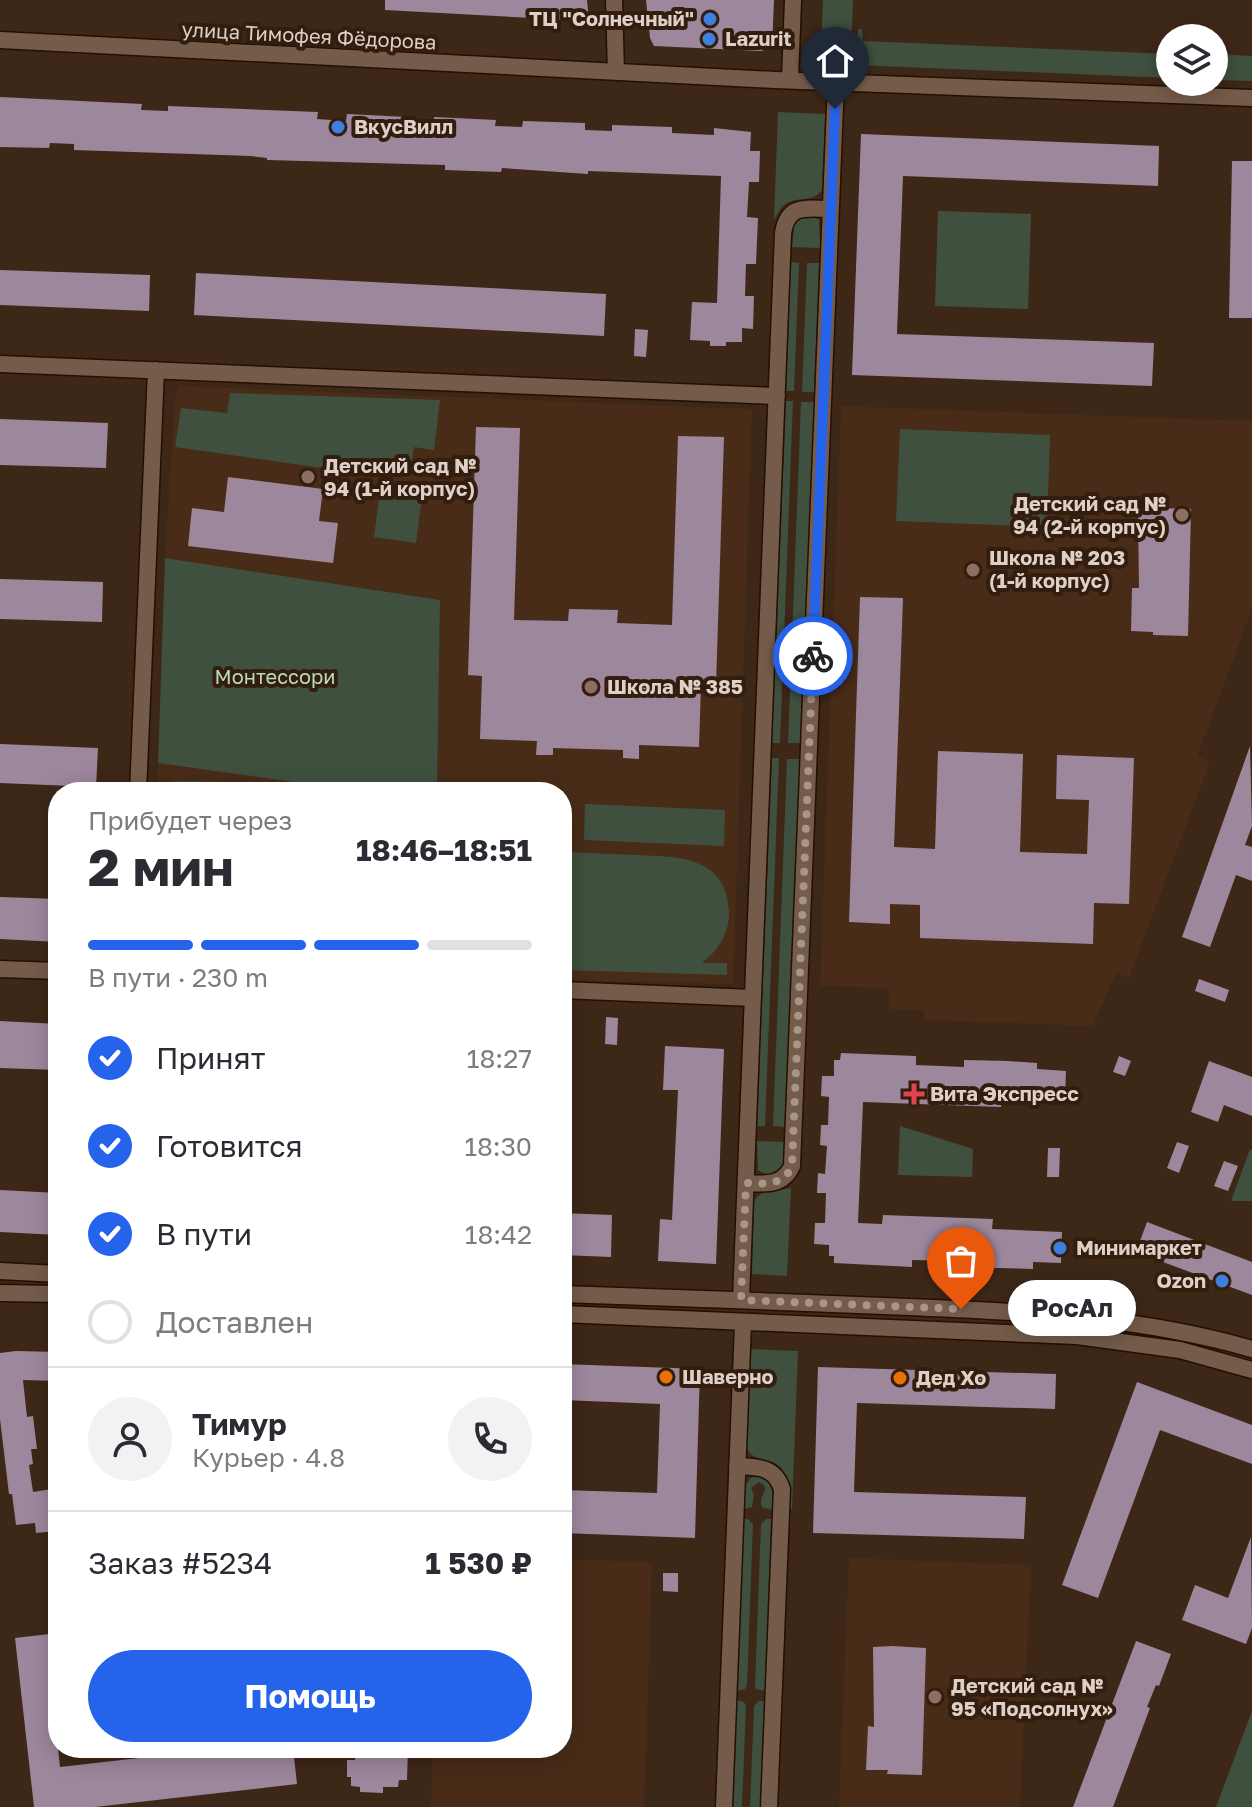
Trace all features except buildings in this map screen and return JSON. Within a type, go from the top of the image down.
[{"type":"street","points":[[614,0],[616,72]]},
{"type":"street","points":[[790,80],[793,0]]},
{"type":"street","name":"улица Тимофея Фёдорова","points":[[0,40],[616,72],[1252,98]]},
{"type":"street","points":[[746,1183],[777,1182],[787,1176],[792,1166],[836,82]]},
{"type":"street","points":[[741,1300],[785,222],[791,213],[799,209],[831,209]]},
{"type":"street","points":[[0,364],[777,396]]},
{"type":"street","points":[[138,782],[156,370]]},
{"type":"street","points":[[0,969],[48,971]]},
{"type":"street","points":[[572,990],[753,998]]},
{"type":"street","points":[[0,1271],[48,1273]]},
{"type":"street","points":[[0,1293],[48,1294]]},
{"type":"street","points":[[572,1294],[1079,1316],[1184,1331],[1252,1349]]},
{"type":"street","points":[[572,1314],[992,1331],[1116,1340],[1180,1350],[1252,1370]]},
{"type":"street","points":[[724,1807],[743,1323]]},
{"type":"street","points":[[737,1466],[771,1471],[779,1479],[782,1489],[769,1807]]},
{"type":"shaded area","name":"Школа № 385","points":[[180,386],[752,409],[733,984],[572,980],[572,782],[437,782],[440,600],[165,558],[175,396]]},
{"type":"shaded area","name":"Школа № 203 (1-й корпус)","points":[[841,406],[1252,421],[1252,609],[1197,756],[1210,762],[1129,978],[1116,973],[1093,1026],[924,1020],[924,1010],[889,1009],[889,988],[820,986]]},
{"type":"shaded area","points":[[158,763],[292,782],[157,782]]},
{"type":"shaded area","name":"Детский сад № 95 «Подсолнух»","points":[[849,1558],[1031,1565],[1020,1807],[839,1807]]},
{"type":"shaded area","points":[[572,1559],[652,1562],[644,1807],[431,1807],[433,1758],[572,1758]]},
{"type":"green space","points":[[823,0],[853,0],[851,49],[821,48]]},
{"type":"green space","points":[[858,29],[862,29],[863,41],[1156,53],[1156,77],[856,65]]},
{"type":"green space","points":[[1228,55],[1252,56],[1252,81],[1228,80]]},
{"type":"green space","points":[[778,112],[825,114],[822,190],[814,197],[785,204],[774,220]]},
{"type":"green space","points":[[938,211],[1031,214],[1028,309],[935,306]]},
{"type":"green space","points":[[795,218],[819,219],[820,248],[792,247]]},
{"type":"green space","points":[[791,262],[799,263],[794,391],[786,391]]},
{"type":"green space","points":[[807,263],[819,263],[814,392],[802,392]]},
{"type":"green space","points":[[230,393],[440,400],[434,450],[414,447],[409,478],[175,447],[181,408],[227,413]]},
{"type":"green space","points":[[786,401],[793,401],[780,743],[772,743]]},
{"type":"green space","points":[[801,402],[814,402],[801,743],[788,743]]},
{"type":"green space","points":[[900,429],[1050,435],[1047,527],[896,521]]},
{"type":"green space","points":[[381,483],[423,489],[416,543],[374,537]]},
{"type":"green space","name":"Монтессори","points":[[165,558],[440,600],[437,782],[292,782],[158,763]]},
{"type":"green space","points":[[772,758],[779,758],[765,1126],[757,1126]]},
{"type":"green space","points":[[787,759],[800,759],[785,1127],[773,1126]]},
{"type":"green space","points":[[585,804],[725,810],[724,846],[584,840]]},
{"type":"green space","points":[[572,852],[667,857],[709,869],[719,878],[726,892],[729,918],[722,940],[702,963],[727,963],[727,975],[572,970]]},
{"type":"green space","points":[[900,1126],[973,1149],[972,1177],[898,1175]]},
{"type":"green space","points":[[757,1141],[785,1142],[784,1164],[778,1173],[767,1174],[758,1170]]},
{"type":"green space","points":[[1250,1149],[1252,1201],[1231,1201]]},
{"type":"green space","points":[[791,1188],[787,1276],[752,1274],[754,1201],[765,1192]]},
{"type":"green space","points":[[750,1349],[798,1351],[792,1509],[789,1509],[785,1474],[780,1467],[758,1459],[746,1447]]},
{"type":"green space","points":[[759,1475],[770,1485],[772,1510],[763,1508],[761,1501],[765,1490],[759,1482],[751,1488],[754,1495],[752,1507],[744,1509],[747,1484]]},
{"type":"green space","points":[[743,1519],[753,1524],[747,1685],[745,1689],[737,1691]]},
{"type":"green space","points":[[771,1519],[765,1691],[756,1689],[755,1685],[761,1524]]},
{"type":"green space","points":[[737,1700],[746,1706],[742,1807],[732,1807]]},
{"type":"green space","points":[[764,1701],[760,1807],[750,1807],[754,1706]]},
{"type":"green space","points":[[1252,1711],[1252,1807],[1216,1807]]},
{"type":"way so far","points":[[813,656],[792,1166],[787,1176],[777,1182],[746,1183],[741,1300],[961,1309]]},
{"type":"place","name":"ТЦ \"Солнечный\"","points":[[710,19]]},
{"type":"place","name":"Lazurit","points":[[709,39]]},
{"type":"place","name":"ВкусВилл","points":[[338,127]]},
{"type":"place","name":"Детский сад № 94 (1-й корпус)","points":[[308,477]]},
{"type":"place","name":"Детский сад № 94 (2-й корпус)","points":[[1182,515]]},
{"type":"place","name":"Школа № 203 (1-й корпус)","points":[[973,570]]},
{"type":"place","name":"Школа № 385","points":[[591,687]]},
{"type":"place","name":"Вита Экспресс","points":[[914,1094]]},
{"type":"place","name":"Минимаркет","points":[[1060,1248]]},
{"type":"place","name":"Ozon","points":[[1222,1281]]},
{"type":"place","name":"РосАл","points":[[961,1309]]},
{"type":"place","name":"Шаверно","points":[[666,1377]]},
{"type":"place","name":"Дед Хо","points":[[900,1378]]},
{"type":"place","name":"Детский сад № 95 «Подсолнух»","points":[[935,1697]]},
{"type":"route","points":[[813,656],[835,109]]}]
